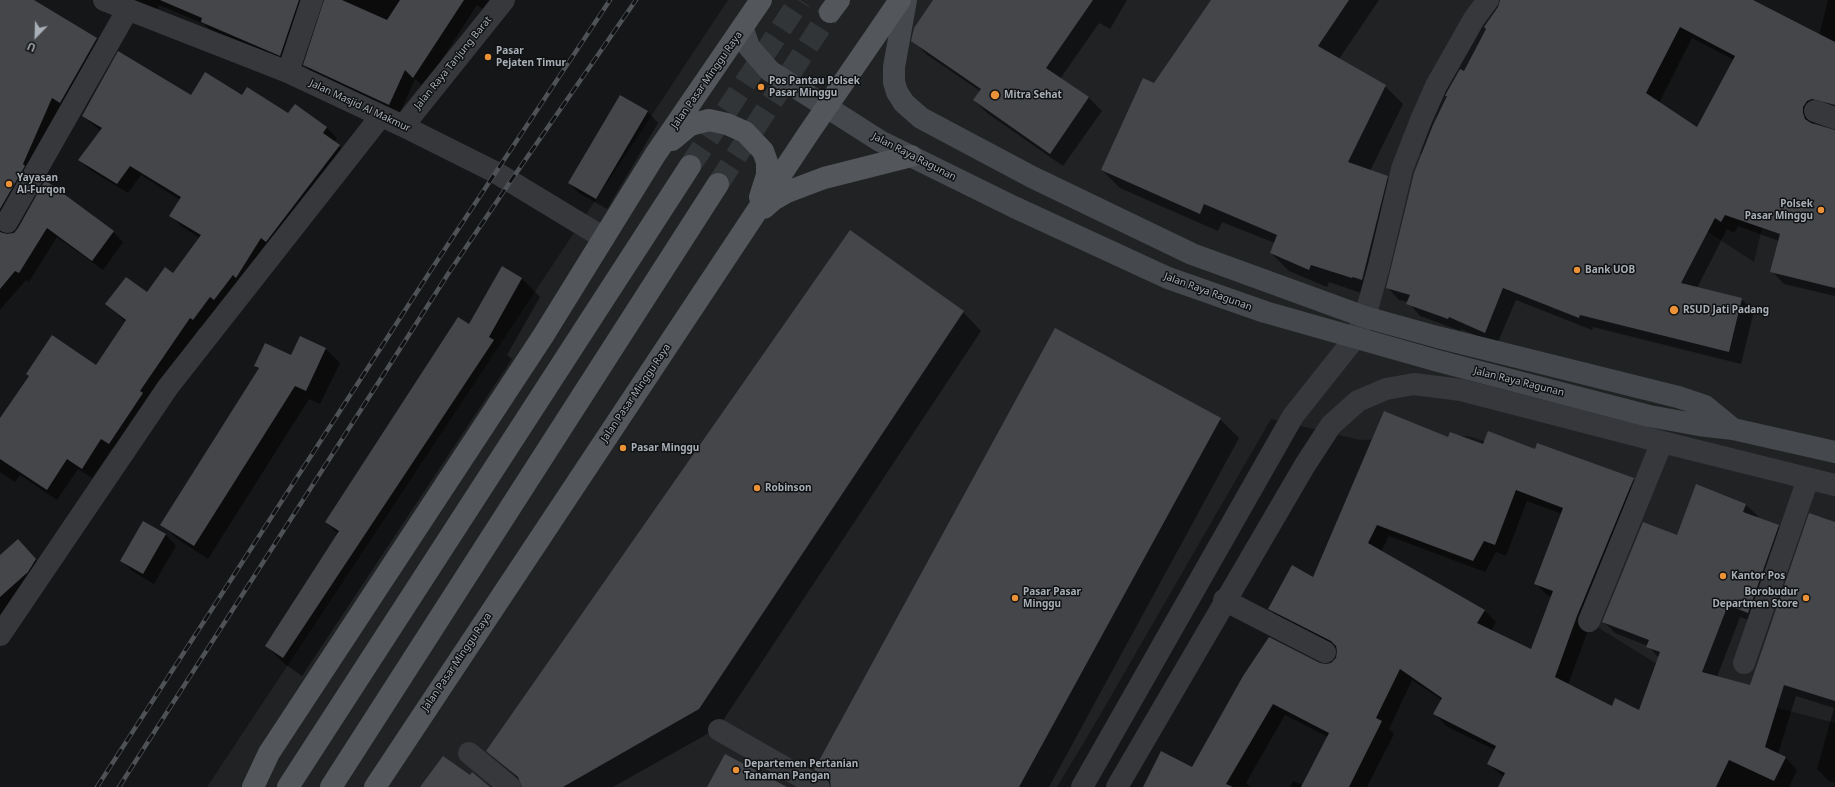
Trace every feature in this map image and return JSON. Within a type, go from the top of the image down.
[{"type":"main road","name":"Jalan Pasar Minggu Raya","points":[[253,787],[269,753],[281,734],[543,336],[655,155],[743,29],[761,0]]},
{"type":"main road","name":"Jalan Pasar Minggu Raya","points":[[375,787],[826,108],[900,0]]},
{"type":"main road","name":"Jalan Raya Ragunan","points":[[906,0],[894,67],[896,92],[904,103],[921,118],[1032,177],[1192,254],[1364,317],[1445,339],[1678,397],[1705,406],[1733,428]]},
{"type":"main road","name":"Jalan Raya Ragunan","points":[[743,29],[749,47],[770,71],[880,142],[1014,207],[1168,278],[1265,312],[1355,338],[1649,416],[1699,425],[1733,428],[1835,452]]},
{"type":"main road","points":[[655,155],[690,125],[709,120],[727,124],[745,132],[763,151],[767,162],[767,175],[752,220]]},
{"type":"main road","points":[[752,220],[773,200],[787,192],[844,173],[911,156]]},
{"type":"main road","points":[[288,787],[690,166]]},
{"type":"main road","points":[[331,787],[718,184]]},
{"type":"street","name":"Jalan Masjid Al Makmur","points":[[104,0],[288,72],[381,116],[495,172],[604,238]]},
{"type":"street","points":[[288,72],[312,0]]},
{"type":"street","name":"Jalan Raya Tanjung Barat","points":[[402,126],[504,0]]},
{"type":"street","points":[[1082,787],[1293,416],[1330,372],[1355,338],[1364,317],[1379,266],[1402,169],[1436,86],[1474,19],[1488,0]]},
{"type":"street","points":[[7,222],[128,9]]},
{"type":"street","points":[[1815,111],[1835,118]]},
{"type":"street","points":[[0,635],[168,387],[381,116]]},
{"type":"street","points":[[1117,787],[1224,600],[1305,465],[1331,425],[1358,401],[1386,389],[1414,384],[1461,390],[1835,485]]},
{"type":"street","points":[[1589,621],[1662,442]]},
{"type":"street","points":[[1744,663],[1808,479]]},
{"type":"street","points":[[1224,600],[1325,652]]},
{"type":"street","points":[[719,730],[819,787]]},
{"type":"street","points":[[469,753],[510,787]]},
{"type":"shaded area","points":[[728,0],[1479,0],[1404,146],[1625,238],[1637,185],[1754,262],[1784,134],[1835,144],[1835,723],[1691,685],[1594,625],[1642,491],[1468,436],[1360,440],[1271,419],[1057,787],[207,787]]},
{"type":"building","points":[[0,0],[34,0],[97,38],[60,103],[52,98],[23,164],[25,166],[0,209]]},
{"type":"building","points":[[160,0],[299,0],[280,56],[201,22],[202,18]]},
{"type":"building","points":[[324,0],[342,0],[387,20],[400,0],[464,0],[413,78],[405,70],[389,105],[303,65]]},
{"type":"building","points":[[933,0],[1093,0],[1046,68],[1089,97],[1050,154],[973,100],[981,89],[911,41],[914,28]]},
{"type":"building","points":[[1211,0],[1349,0],[1318,46],[1386,85],[1348,162],[1388,176],[1362,280],[1311,265],[1309,270],[1270,253],[1277,235],[1204,204],[1200,214],[1101,170],[1143,78],[1154,83]]},
{"type":"building","points":[[1500,0],[1753,0],[1835,42],[1835,105],[1812,99],[1807,101],[1803,107],[1803,113],[1805,119],[1811,123],[1835,130],[1835,288],[1770,272],[1780,234],[1725,215],[1721,222],[1715,218],[1681,283],[1742,298],[1729,352],[1580,315],[1579,318],[1503,288],[1485,333],[1449,317],[1448,319],[1406,304],[1410,295],[1386,288],[1414,173],[1433,125],[1447,96],[1445,96],[1447,92],[1460,69],[1464,71],[1486,29],[1484,27],[1498,7]],"holes":[[[1680,27],[1735,56],[1697,127],[1646,93]]]},
{"type":"building","points":[[118,51],[191,95],[205,72],[242,95],[247,87],[288,113],[295,104],[327,127],[323,133],[340,145],[266,242],[261,238],[236,278],[233,275],[214,300],[210,297],[193,320],[190,318],[140,391],[143,393],[109,444],[101,439],[82,469],[67,459],[47,490],[0,459],[0,418],[29,376],[26,374],[52,335],[96,365],[126,320],[105,304],[126,277],[147,292],[165,267],[173,273],[201,235],[169,216],[181,197],[130,166],[117,184],[78,160],[102,128],[82,116]]},
{"type":"building","points":[[620,95],[648,111],[596,199],[568,183]]},
{"type":"building","points":[[45,180],[114,231],[92,261],[47,228],[19,273],[15,271],[0,289],[0,232],[7,234],[14,233]]},
{"type":"building","name":"Robinson","points":[[850,230],[964,311],[699,709],[563,787],[522,787],[518,777],[486,751]]},
{"type":"building","points":[[502,266],[522,278],[489,337],[494,340],[283,658],[265,646],[339,531],[325,522],[458,317],[469,324]]},
{"type":"building","name":"Pasar Pasar Minggu","points":[[1055,328],[1221,418],[1019,787],[831,787],[830,781],[826,776],[814,770]]},
{"type":"building","points":[[300,336],[326,348],[306,391],[295,386],[194,546],[160,525],[259,368],[254,366],[265,343],[291,355]]},
{"type":"building","points":[[1384,411],[1448,437],[1450,432],[1483,444],[1488,431],[1535,449],[1537,443],[1634,478],[1577,616],[1555,677],[1612,706],[1615,698],[1639,710],[1660,652],[1646,647],[1649,640],[1602,622],[1643,522],[1677,535],[1696,484],[1746,504],[1743,512],[1779,525],[1748,613],[1728,605],[1702,672],[1750,685],[1809,513],[1835,522],[1835,701],[1784,685],[1765,747],[1786,757],[1774,781],[1729,760],[1716,787],[1498,787],[1505,773],[1487,764],[1496,746],[1433,714],[1442,698],[1400,669],[1376,718],[1382,721],[1349,787],[1301,787],[1329,733],[1273,704],[1226,784],[1233,787],[1143,787],[1161,751],[1192,767],[1243,676],[1269,637],[1320,663],[1331,663],[1336,658],[1336,646],[1331,641],[1268,609],[1292,565],[1313,577]],"holes":[[[1516,490],[1563,508],[1534,584],[1553,591],[1531,649],[1477,623],[1485,610],[1368,543],[1377,525],[1473,561],[1484,541],[1495,545]]]},
{"type":"building","points":[[143,521],[166,534],[143,574],[120,561]]},
{"type":"building","points":[[18,539],[36,559],[28,572],[0,597],[0,555]]},
{"type":"building","name":"Departemen Pertanian Tanaman Pangan","points":[[725,754],[787,787],[707,787]]},
{"type":"building","points":[[443,756],[470,775],[472,772],[490,787],[420,787]]},
{"type":"tunnel","points":[[690,166],[800,0]]},
{"type":"tunnel","points":[[718,184],[830,12]]},
{"type":"railway","points":[[97,787],[433,267],[610,0]]},
{"type":"railway","points":[[119,787],[448,274],[636,0]]},
{"type":"place","name":"Pasar Pejaten Timur","points":[[488,57]]},
{"type":"place","name":"Pos Pantau Polsek Pasar Minggu","points":[[761,87]]},
{"type":"place","name":"Mitra Sehat","points":[[995,95]]},
{"type":"place","name":"Yayasan Al-Furqon","points":[[9,184]]},
{"type":"place","name":"Polsek Pasar Minggu","points":[[1821,210]]},
{"type":"place","name":"Bank UOB","points":[[1577,270]]},
{"type":"place","name":"RSUD Jati Padang","points":[[1674,310]]},
{"type":"place","name":"Pasar Minggu","points":[[623,448]]},
{"type":"place","name":"Robinson","points":[[757,488]]},
{"type":"place","name":"Kantor Pos","points":[[1723,576]]},
{"type":"place","name":"Pasar Pasar Minggu","points":[[1015,598]]},
{"type":"place","name":"Borobudur Departmen Store","points":[[1806,598]]},
{"type":"place","name":"Departemen Pertanian Tanaman Pangan","points":[[736,770]]}]
